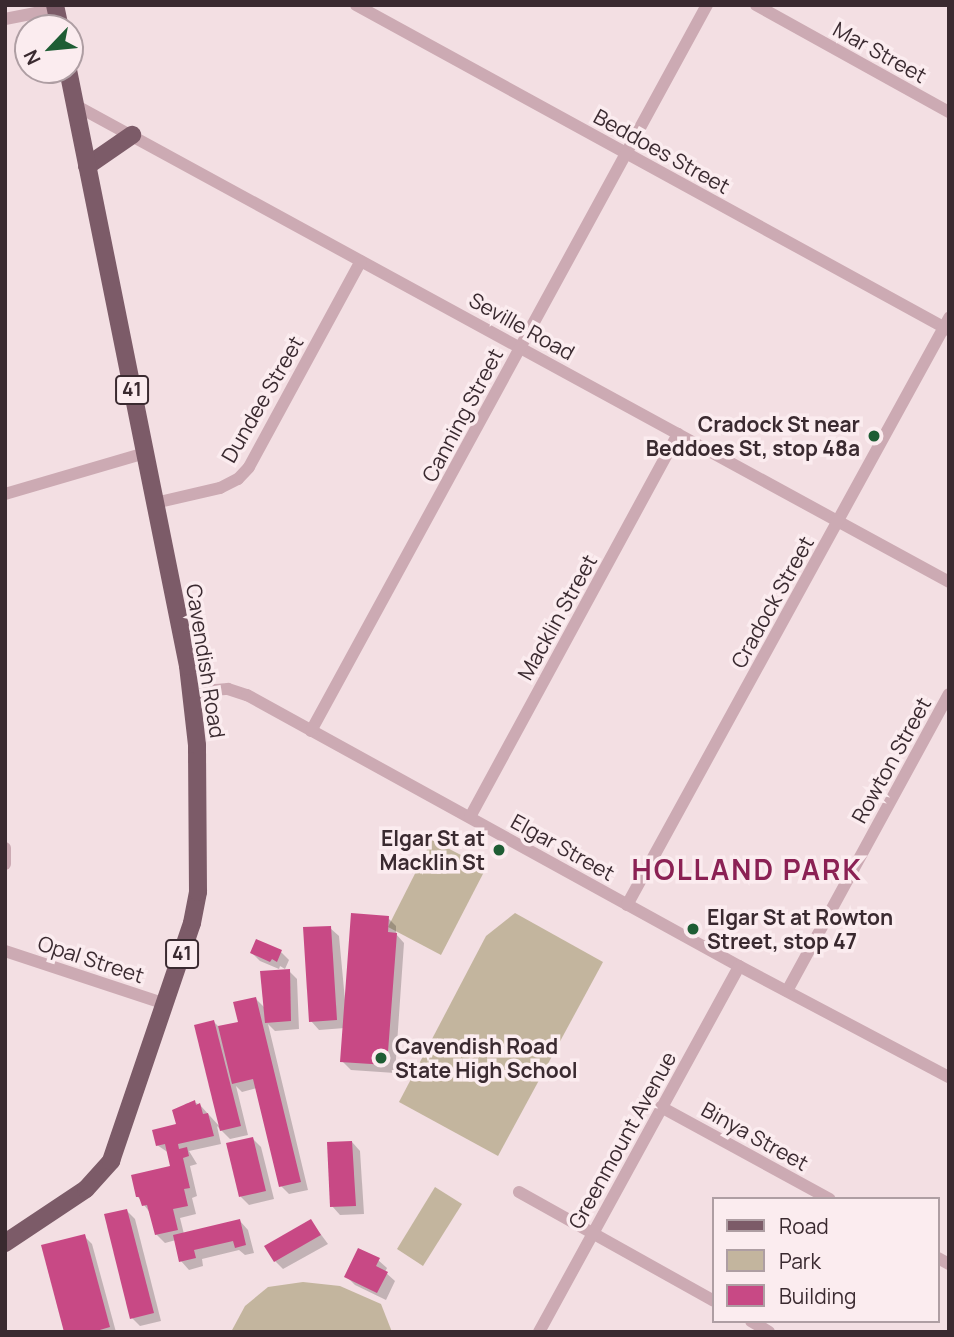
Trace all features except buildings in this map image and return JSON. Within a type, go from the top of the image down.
[{"type":"main road","name":"Cavendish Road","points":[[5,1243],[86,1189],[105,1171],[120,1140],[192,923],[198,892],[197,745],[192,692],[71,84]]},
{"type":"main road","points":[[87,166],[132,135]]},
{"type":"street","name":"Beddoes Street","points":[[356,5],[947,325]]},
{"type":"street","name":"Canning Street","points":[[311,732],[707,5]]},
{"type":"street","name":"Mar Street","points":[[756,5],[949,112]]},
{"type":"street","points":[[5,19],[56,7]]},
{"type":"street","name":"Seville Road","points":[[75,105],[949,582]]},
{"type":"street","name":"Dundee Street","points":[[155,503],[220,488],[239,479],[249,467],[361,261]]},
{"type":"street","name":"Cradock Street","points":[[627,905],[947,325]]},
{"type":"street","name":"Macklin Street","points":[[470,817],[678,434]]},
{"type":"street","points":[[5,494],[145,453]]},
{"type":"street","name":"Elgar Street","points":[[192,692],[222,689],[241,692],[738,966],[948,1075]]},
{"type":"street","name":"Rowton Street","points":[[787,991],[949,694]]},
{"type":"street","points":[[5,848],[5,864]]},
{"type":"street","name":"Opal Street","points":[[5,951],[165,1004]]},
{"type":"street","name":"Greenmount Avenue","points":[[539,1332],[738,966]]},
{"type":"street","name":"Binya Street","points":[[662,1107],[826,1197]]},
{"type":"street","points":[[519,1192],[712,1300]]},
{"type":"green space","points":[[432,840],[486,868],[441,955],[388,927]]},
{"type":"green space","points":[[515,913],[603,962],[498,1156],[399,1102],[486,936]]},
{"type":"green space","points":[[435,1187],[462,1204],[423,1266],[397,1249]]},
{"type":"green space","points":[[303,1282],[340,1286],[381,1304],[392,1332],[231,1332],[245,1306],[268,1287]]},
{"type":"place","name":"Cradock St near Beddoes St, stop 48a","points":[[874,436]]},
{"type":"place","name":"Elgar St at Macklin St","points":[[499,850]]},
{"type":"place","name":"Elgar St at Rowton Street, stop 47","points":[[693,929]]},
{"type":"place","name":"Cavendish Road State High School","points":[[381,1058]]},
{"type":"district","name":"HOLLAND PARK","points":[[747,869]]}]
